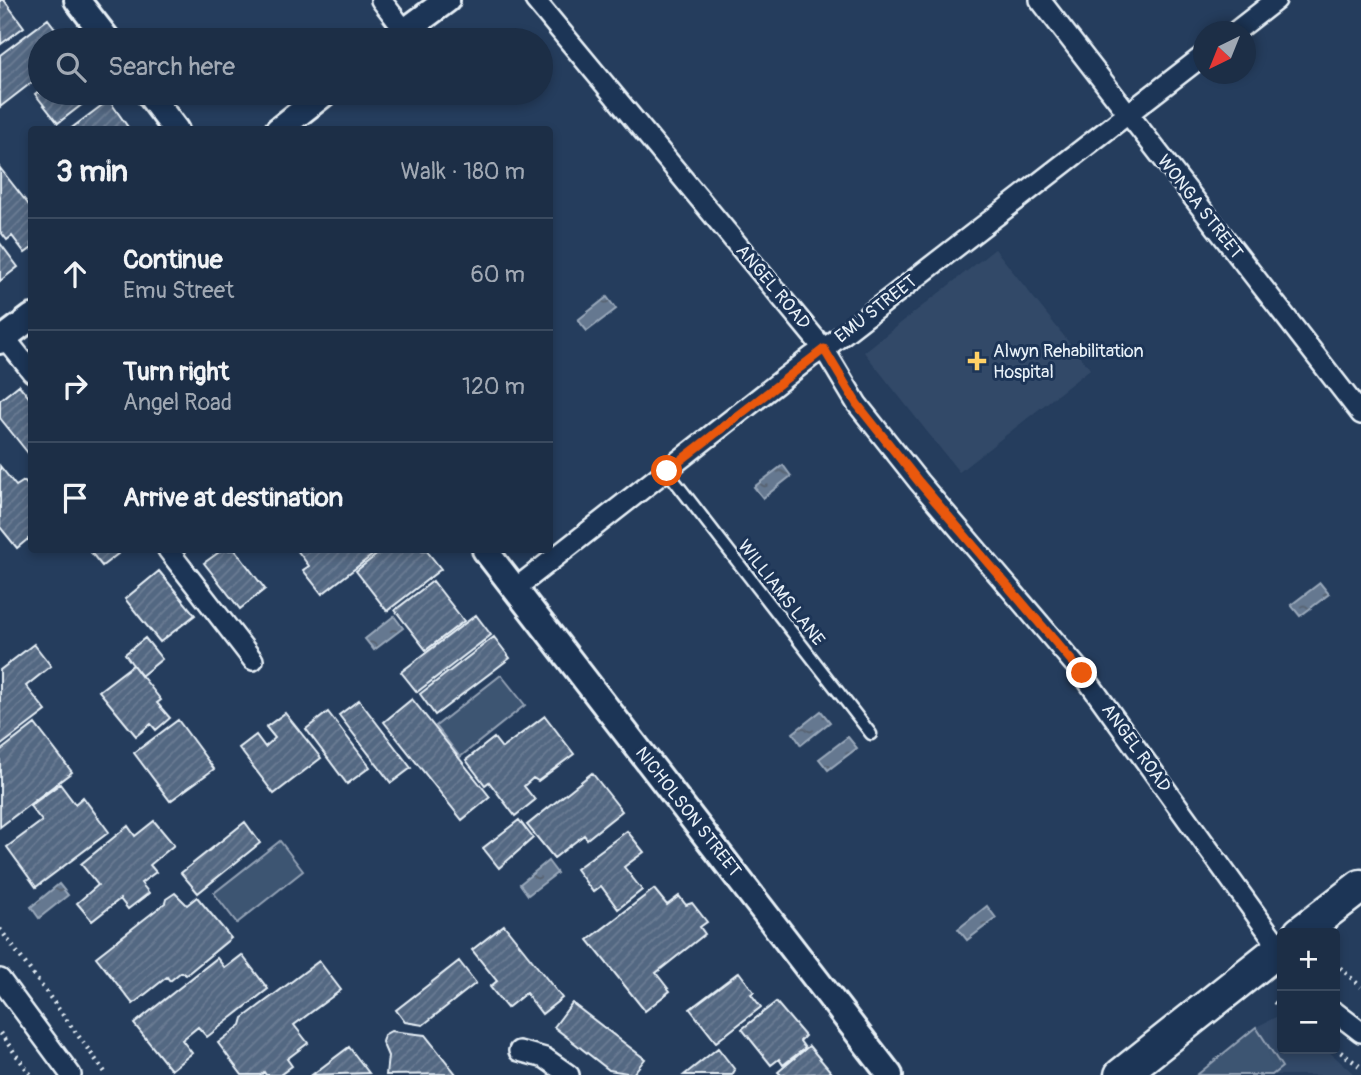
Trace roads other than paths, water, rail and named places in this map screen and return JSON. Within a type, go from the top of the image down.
[{"type":"main road","points":[[1308,928],[1361,886]]},
{"type":"main road","points":[[1121,1075],[1277,952]]},
{"type":"street","points":[[77,0],[98,28]]},
{"type":"street","points":[[381,0],[395,28]]},
{"type":"street","points":[[410,28],[447,0]]},
{"type":"street","name":"ANGEL ROAD","points":[[535,0],[824,349],[857,404],[911,472],[1082,673],[1277,933]]},
{"type":"street","name":"WONGA STREET","points":[[1040,0],[1360,411]]},
{"type":"street","points":[[1249,21],[1276,0]]},
{"type":"street","name":"EMU STREET","points":[[516,588],[1193,63]]},
{"type":"street","points":[[157,105],[173,126]]},
{"type":"street","points":[[283,126],[310,105]]},
{"type":"street","points":[[28,320],[3,340],[28,368]]},
{"type":"street","points":[[170,553],[253,660]]},
{"type":"street","name":"NICHOLSON STREET","points":[[487,553],[890,1075]]},
{"type":"street","points":[[0,979],[71,1075]]},
{"type":"street","points":[[1340,1016],[1361,1032]]},
{"type":"street","points":[[519,1051],[545,1058],[569,1075]]},
{"type":"lane","name":"WILLIAMS LANE","points":[[667,471],[871,734]]},
{"type":"water","points":[[607,297],[616,309],[587,331],[578,320]]},
{"type":"water","points":[[783,465],[791,476],[763,498],[754,487]]},
{"type":"water","points":[[1320,583],[1329,594],[1300,616],[1291,605]]},
{"type":"water","points":[[394,616],[403,628],[374,650],[365,639]]},
{"type":"water","points":[[821,711],[830,722],[801,745],[793,733]]},
{"type":"water","points":[[848,737],[857,748],[828,770],[819,759]]},
{"type":"water","points":[[548,861],[557,873],[528,895],[520,884]]},
{"type":"water","points":[[59,884],[68,895],[39,918],[31,907]]},
{"type":"water","points":[[987,906],[996,918],[967,940],[958,929]]},
{"type":"place","name":"Alwyn Rehabilitation Hospital","points":[[977,361]]}]
